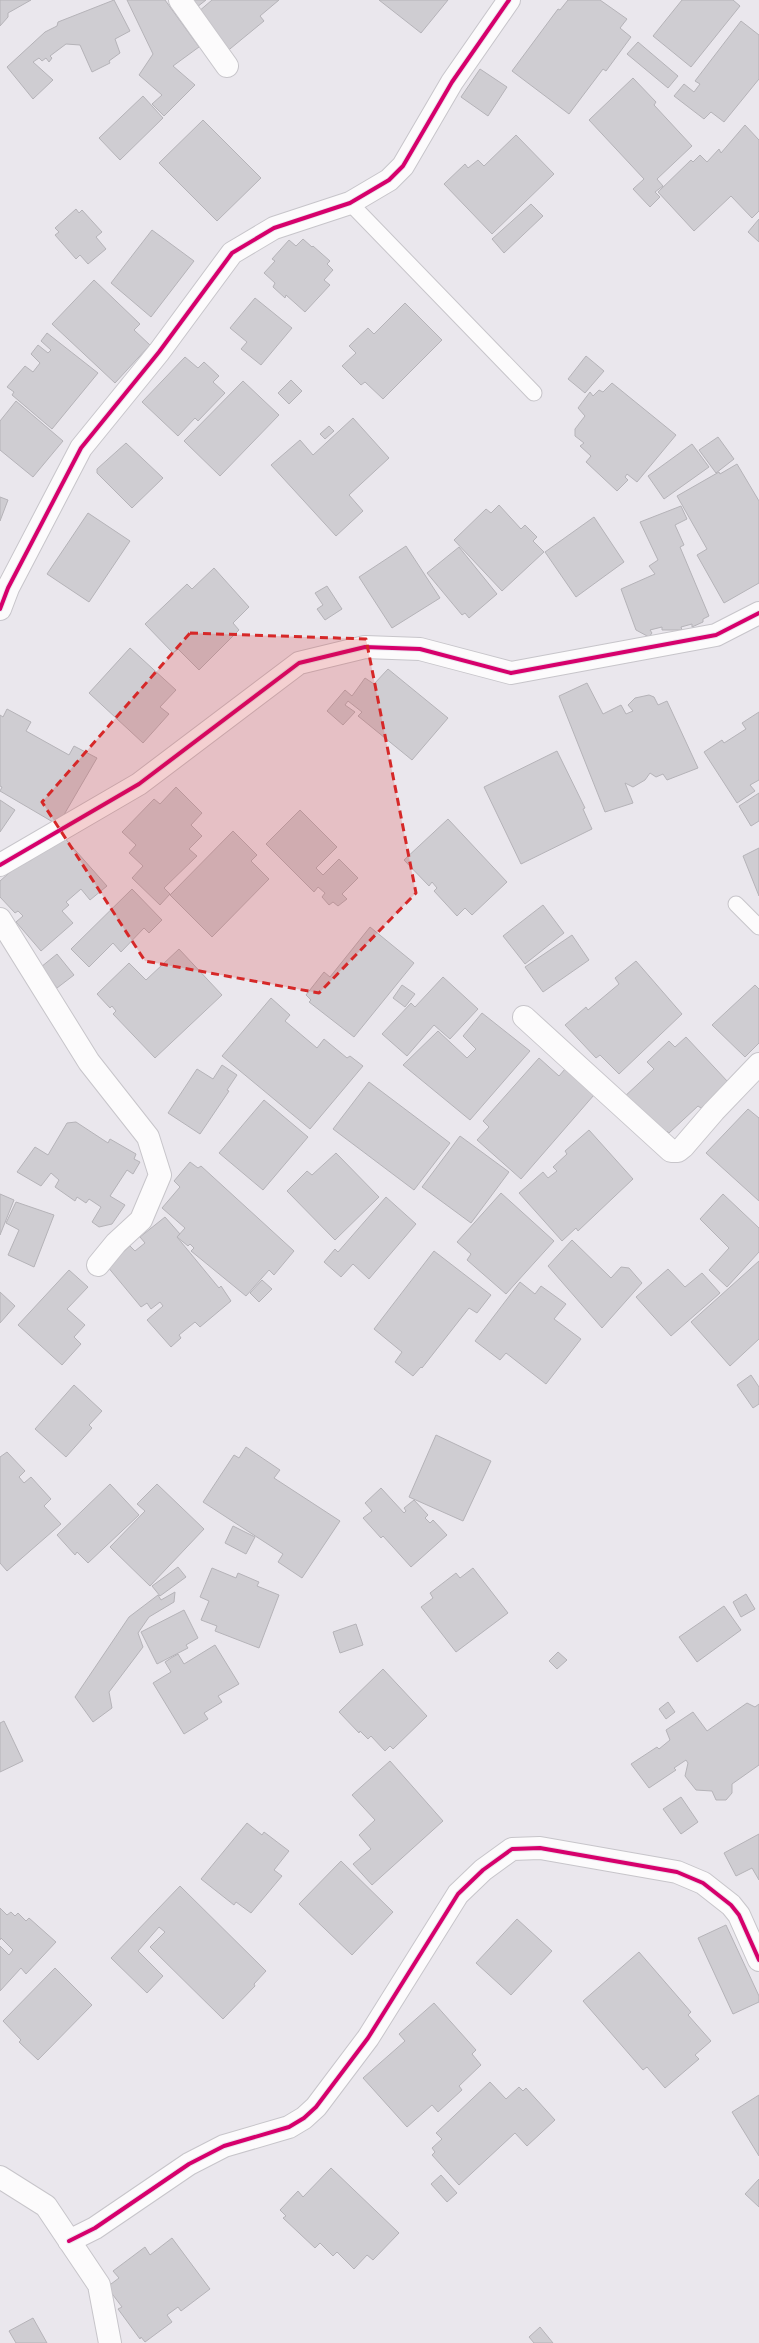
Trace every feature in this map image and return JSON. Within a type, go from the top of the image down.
[{"type":"street","points":[[180,0],[227,66]]},
{"type":"street","points":[[0,609],[8,588],[81,448],[159,352],[232,253],[274,228],[350,203],[389,180],[403,166],[452,82],[509,0]]},
{"type":"street","points":[[0,865],[139,784],[299,663],[365,647],[420,649],[511,673],[716,635],[759,613]]},
{"type":"street","points":[[0,919],[89,1062],[148,1138],[160,1175],[141,1220],[116,1243],[98,1265]]},
{"type":"street","points":[[524,1018],[671,1151],[678,1151],[683,1147],[714,1111],[759,1064]]},
{"type":"street","points":[[69,2240],[101,2224],[189,2164],[224,2146],[290,2127],[304,2118],[316,2107],[368,2038],[458,1894],[483,1870],[512,1849],[540,1848],[677,1872],[703,1883],[731,1905],[738,1915],[759,1960]]},
{"type":"street","points":[[0,2177],[46,2206],[99,2285],[110,2343]]},
{"type":"lane","points":[[350,203],[534,392]]},
{"type":"lane","points":[[736,904],[759,927]]},
{"type":"highlighted area","points":[[190,633],[366,639],[416,893],[319,993],[145,961],[42,802]]},
{"type":"building","points":[[0,0],[31,0],[8,13],[8,17],[0,26]]},
{"type":"building","points":[[114,0],[130,31],[115,39],[120,53],[109,61],[110,63],[92,72],[80,45],[66,44],[50,56],[52,58],[49,62],[46,58],[42,61],[39,58],[33,62],[53,80],[33,99],[7,67],[45,32],[57,26],[58,22]]},
{"type":"building","points":[[127,0],[165,0],[199,47],[173,66],[195,85],[164,116],[152,104],[162,95],[139,75],[153,54]]},
{"type":"building","points":[[191,0],[206,0],[197,7]]},
{"type":"building","points":[[212,0],[279,0],[260,16],[264,21],[225,53],[198,12]]},
{"type":"building","points":[[379,0],[448,0],[421,33]]},
{"type":"building","points":[[568,0],[600,0],[627,19],[620,28],[631,37],[606,71],[603,69],[569,114],[512,71],[558,9],[560,10]]},
{"type":"building","points":[[682,0],[733,0],[740,6],[691,67],[653,36]]},
{"type":"building","points":[[741,21],[759,35],[759,79],[724,122],[711,112],[704,119],[674,96],[684,84],[694,92],[700,84],[695,81]]},
{"type":"building","points":[[638,42],[678,76],[668,88],[627,54]]},
{"type":"building","points":[[480,69],[507,87],[488,116],[461,97]]},
{"type":"building","points":[[633,78],[656,102],[654,105],[692,146],[657,179],[663,186],[655,192],[660,197],[650,207],[633,189],[644,179],[589,120]]},
{"type":"building","points":[[143,96],[163,118],[120,160],[99,138]]},
{"type":"building","points":[[203,120],[261,178],[217,221],[159,163]]},
{"type":"building","points":[[745,125],[759,140],[759,211],[752,218],[731,196],[694,231],[658,192],[691,160],[693,162],[700,155],[707,162],[719,149],[721,153]]},
{"type":"building","points":[[516,135],[554,174],[492,234],[444,184],[465,164],[468,168],[478,160],[484,166]]},
{"type":"building","points":[[531,204],[543,216],[504,253],[492,239]]},
{"type":"building","points":[[76,209],[79,213],[82,210],[102,232],[96,237],[106,249],[88,264],[80,255],[76,259],[55,235],[59,232],[55,228]]},
{"type":"building","points":[[759,219],[759,242],[748,232]]},
{"type":"building","points":[[152,230],[194,261],[151,317],[111,283]]},
{"type":"building","points":[[303,239],[330,261],[327,264],[333,270],[324,280],[330,285],[305,312],[286,295],[285,298],[273,287],[275,283],[264,273],[275,261],[272,259],[289,240],[296,246]]},
{"type":"building","points":[[94,280],[140,324],[134,330],[150,345],[115,383],[52,324]]},
{"type":"building","points":[[255,298],[292,328],[261,365],[241,349],[247,342],[230,328]]},
{"type":"building","points":[[405,303],[442,340],[383,399],[365,382],[361,385],[342,366],[356,353],[349,346],[368,328],[374,334]]},
{"type":"building","points":[[47,333],[98,373],[52,429],[12,395],[14,392],[7,387],[25,366],[33,372],[40,363],[31,354],[38,345],[48,353],[51,350],[41,341]]},
{"type":"building","points":[[586,356],[604,371],[585,393],[568,379]]},
{"type":"building","points":[[185,357],[198,368],[204,362],[219,376],[213,382],[225,393],[198,421],[195,418],[178,436],[142,402]]},
{"type":"building","points":[[291,380],[302,391],[289,404],[278,393]]},
{"type":"building","points":[[243,381],[279,415],[220,476],[184,441]]},
{"type":"building","points":[[612,383],[676,435],[637,482],[627,474],[625,477],[628,480],[617,491],[586,462],[591,456],[580,446],[584,443],[575,436],[575,429],[585,416],[578,408],[590,392],[593,396],[599,390],[603,392]]},
{"type":"building","points":[[16,401],[63,441],[33,477],[0,450],[0,421]]},
{"type":"building","points":[[353,418],[389,458],[349,495],[363,511],[336,536],[271,465],[300,440],[313,455]]},
{"type":"building","points":[[329,426],[334,431],[325,439],[320,434]]},
{"type":"building","points":[[718,437],[734,459],[716,473],[699,450]]},
{"type":"building","points":[[126,443],[163,478],[132,508],[97,473],[97,469]]},
{"type":"building","points":[[692,444],[709,467],[664,499],[648,476]]},
{"type":"building","points":[[737,464],[759,501],[759,583],[724,603],[697,555],[707,549],[677,496],[719,472],[720,474]]},
{"type":"building","points":[[0,497],[8,500],[0,521]]},
{"type":"building","points":[[499,505],[521,529],[525,525],[537,537],[533,541],[544,552],[502,591],[454,540],[486,509],[491,513]]},
{"type":"building","points":[[681,506],[687,519],[675,525],[684,545],[680,547],[709,616],[703,619],[703,622],[692,627],[692,624],[681,627],[682,630],[662,630],[662,627],[650,630],[652,633],[649,637],[636,630],[621,589],[655,574],[649,566],[658,560],[640,522]]},
{"type":"building","points":[[88,513],[130,541],[89,602],[47,574]]},
{"type":"building","points":[[594,517],[624,562],[576,597],[545,552]]},
{"type":"building","points":[[406,546],[440,598],[392,628],[359,577]]},
{"type":"building","points":[[459,547],[497,594],[469,618],[465,613],[462,615],[427,573]]},
{"type":"building","points":[[214,568],[249,607],[233,623],[239,630],[199,670],[178,649],[173,653],[145,624],[187,584],[192,589]]},
{"type":"building","points":[[327,586],[342,609],[325,620],[317,609],[323,605],[315,593]]},
{"type":"building","points":[[130,648],[176,690],[160,707],[169,714],[143,743],[89,693]]},
{"type":"building","points":[[388,669],[448,718],[412,760],[358,716],[362,712],[348,701],[345,705],[355,712],[343,725],[327,711],[345,690],[352,696],[365,678],[374,684]]},
{"type":"building","points":[[587,683],[603,714],[621,705],[626,714],[633,711],[628,705],[635,698],[649,695],[654,697],[658,705],[667,701],[698,768],[667,780],[663,774],[656,777],[650,773],[645,780],[633,787],[625,783],[633,803],[605,812],[559,696]]},
{"type":"building","points":[[7,709],[31,722],[26,731],[69,755],[74,746],[97,758],[58,825],[0,791],[2,787],[0,786],[0,715],[3,717]]},
{"type":"building","points":[[759,712],[759,780],[750,785],[755,791],[737,803],[704,752],[722,740],[724,743],[746,729],[742,723]]},
{"type":"building","points":[[557,751],[585,808],[583,809],[592,829],[521,864],[484,787]]},
{"type":"building","points":[[176,787],[202,813],[191,825],[202,836],[189,849],[197,856],[164,888],[170,894],[160,905],[132,878],[143,866],[129,853],[136,845],[122,832],[154,799],[160,804]]},
{"type":"building","points":[[759,793],[759,821],[751,826],[739,806]]},
{"type":"building","points":[[0,800],[15,810],[0,832]]},
{"type":"building","points":[[300,810],[337,847],[316,868],[323,875],[339,859],[358,878],[342,894],[347,899],[338,906],[333,902],[329,905],[322,897],[325,893],[318,887],[314,892],[266,844]]},
{"type":"building","points":[[448,819],[507,882],[472,915],[465,908],[457,916],[434,891],[437,888],[432,882],[429,886],[404,860]]},
{"type":"building","points":[[233,831],[257,855],[251,861],[269,879],[212,937],[170,895]]},
{"type":"building","points":[[61,834],[107,886],[90,900],[81,889],[66,902],[69,905],[62,911],[73,923],[41,951],[16,922],[23,916],[18,911],[15,913],[0,897],[0,881],[26,858],[30,861]]},
{"type":"building","points":[[759,848],[759,896],[743,856]]},
{"type":"building","points":[[132,889],[162,920],[149,933],[144,928],[121,952],[113,943],[89,967],[71,949]]},
{"type":"building","points":[[543,905],[564,933],[525,964],[503,936]]},
{"type":"building","points":[[370,927],[414,963],[354,1037],[309,1002],[311,1000],[306,995],[324,972],[330,977]]},
{"type":"building","points":[[572,935],[589,960],[543,992],[525,967]]},
{"type":"building","points":[[179,949],[222,995],[155,1058],[113,1014],[116,1011],[112,1006],[110,1008],[97,994],[129,963],[146,980]]},
{"type":"building","points":[[57,954],[74,975],[57,988],[41,967]]},
{"type":"building","points":[[636,961],[682,1014],[619,1074],[600,1055],[596,1058],[565,1025],[586,1007],[588,1010],[619,984],[615,978]]},
{"type":"building","points":[[443,977],[478,1009],[450,1039],[434,1025],[407,1056],[382,1034],[411,1003],[415,1007]]},
{"type":"building","points":[[402,985],[415,994],[405,1007],[393,998]]},
{"type":"building","points":[[755,985],[759,989],[759,1043],[745,1057],[712,1025]]},
{"type":"building","points":[[271,998],[290,1015],[285,1021],[317,1048],[324,1039],[347,1058],[350,1056],[363,1066],[310,1129],[222,1056]]},
{"type":"building","points":[[482,1013],[530,1051],[470,1120],[403,1065],[438,1031],[467,1058],[476,1049],[463,1036]]},
{"type":"building","points":[[686,1037],[728,1082],[701,1108],[698,1106],[669,1133],[667,1131],[660,1138],[623,1098],[654,1069],[647,1062],[669,1041],[675,1047]]},
{"type":"building","points":[[539,1058],[559,1076],[565,1069],[594,1095],[521,1179],[477,1140],[489,1127],[483,1121]]},
{"type":"building","points":[[222,1065],[237,1075],[227,1090],[229,1091],[200,1134],[168,1113],[197,1069],[213,1079]]},
{"type":"building","points":[[369,1082],[450,1143],[414,1190],[333,1129]]},
{"type":"building","points":[[264,1100],[308,1137],[263,1190],[219,1153]]},
{"type":"building","points":[[748,1109],[759,1118],[759,1201],[706,1153]]},
{"type":"building","points":[[76,1122],[108,1143],[110,1139],[136,1154],[134,1159],[140,1162],[133,1174],[127,1170],[110,1196],[125,1205],[112,1224],[99,1227],[92,1222],[101,1207],[89,1199],[86,1203],[77,1197],[75,1201],[55,1187],[59,1180],[51,1173],[41,1186],[17,1172],[35,1147],[48,1155],[67,1123]]},
{"type":"building","points":[[589,1130],[633,1179],[578,1231],[576,1228],[562,1241],[519,1193],[543,1172],[548,1178],[557,1171],[553,1167],[567,1154],[565,1151]]},
{"type":"building","points":[[460,1136],[509,1172],[471,1223],[422,1187]]},
{"type":"building","points":[[336,1153],[379,1197],[335,1240],[287,1191],[307,1171],[312,1175]]},
{"type":"building","points":[[190,1162],[198,1168],[201,1166],[294,1251],[274,1275],[269,1270],[246,1296],[191,1251],[194,1248],[190,1244],[188,1246],[177,1237],[185,1228],[162,1208],[180,1187],[174,1181]]},
{"type":"building","points":[[501,1193],[554,1241],[506,1294],[467,1260],[471,1254],[457,1242]]},
{"type":"building","points":[[0,1194],[14,1200],[0,1235]]},
{"type":"building","points":[[723,1194],[759,1228],[759,1252],[727,1287],[709,1270],[729,1248],[700,1219]]},
{"type":"building","points":[[386,1197],[416,1224],[369,1279],[353,1264],[341,1277],[324,1262],[335,1249],[338,1252]]},
{"type":"building","points":[[16,1202],[54,1215],[34,1267],[8,1255],[19,1230],[6,1223]]},
{"type":"building","points":[[165,1217],[180,1234],[177,1237],[219,1288],[221,1286],[231,1301],[200,1327],[195,1322],[179,1335],[181,1338],[171,1347],[147,1320],[163,1306],[160,1302],[151,1309],[147,1303],[141,1307],[107,1266],[130,1246],[135,1251],[145,1243],[140,1237]]},
{"type":"building","points":[[572,1240],[611,1278],[621,1267],[629,1268],[642,1283],[602,1328],[548,1266]]},
{"type":"building","points":[[434,1251],[491,1295],[477,1313],[469,1308],[422,1368],[421,1367],[413,1376],[395,1362],[402,1352],[374,1329]]},
{"type":"building","points":[[759,1261],[759,1339],[730,1366],[691,1322]]},
{"type":"building","points":[[668,1269],[685,1287],[702,1273],[720,1293],[671,1336],[636,1297]]},
{"type":"building","points":[[69,1270],[88,1287],[67,1309],[85,1325],[74,1337],[81,1344],[62,1365],[18,1325]]},
{"type":"building","points":[[262,1280],[272,1289],[259,1302],[250,1293]]},
{"type":"building","points":[[520,1282],[535,1294],[541,1286],[566,1304],[554,1319],[581,1339],[546,1384],[506,1353],[500,1360],[475,1341]]},
{"type":"building","points":[[0,1292],[15,1306],[0,1323]]},
{"type":"building","points":[[751,1375],[759,1387],[759,1404],[753,1408],[737,1385]]},
{"type":"building","points":[[74,1385],[102,1411],[89,1425],[92,1428],[66,1457],[35,1429]]},
{"type":"building","points":[[436,1435],[491,1461],[463,1521],[409,1497]]},
{"type":"building","points":[[246,1447],[280,1470],[274,1478],[340,1521],[302,1578],[278,1562],[283,1554],[203,1502],[234,1455],[239,1458]]},
{"type":"building","points":[[7,1452],[25,1471],[19,1477],[24,1483],[31,1477],[51,1499],[44,1506],[61,1524],[7,1571],[0,1563],[0,1457]]},
{"type":"building","points":[[110,1484],[139,1515],[88,1563],[77,1552],[75,1555],[57,1535]]},
{"type":"building","points":[[157,1484],[204,1529],[150,1586],[110,1547],[145,1511],[137,1504]]},
{"type":"building","points":[[381,1488],[404,1513],[406,1511],[404,1508],[414,1500],[428,1515],[425,1518],[430,1523],[433,1520],[447,1535],[411,1567],[383,1536],[381,1538],[363,1518],[372,1511],[365,1503]]},
{"type":"building","points":[[233,1526],[255,1537],[246,1554],[225,1543]]},
{"type":"building","points":[[178,1567],[186,1577],[160,1596],[152,1586]]},
{"type":"building","points":[[212,1568],[236,1578],[238,1573],[259,1582],[257,1586],[279,1595],[259,1648],[215,1631],[217,1626],[201,1620],[209,1601],[200,1597]]},
{"type":"building","points":[[473,1568],[508,1613],[456,1652],[421,1607],[433,1598],[430,1593],[456,1573],[460,1578]]},
{"type":"building","points":[[175,1592],[174,1602],[149,1617],[138,1633],[143,1647],[109,1692],[112,1708],[93,1722],[75,1697],[129,1617],[158,1595],[161,1600]]},
{"type":"building","points":[[746,1594],[755,1609],[741,1617],[733,1602]]},
{"type":"building","points":[[724,1606],[741,1630],[697,1662],[679,1637]]},
{"type":"building","points":[[184,1610],[198,1638],[186,1645],[188,1648],[157,1664],[141,1632]]},
{"type":"building","points":[[356,1624],[363,1645],[340,1653],[333,1632]]},
{"type":"building","points":[[215,1645],[239,1684],[218,1696],[222,1702],[204,1713],[208,1719],[184,1734],[153,1683],[171,1672],[165,1662],[171,1658],[178,1654],[184,1664]]},
{"type":"building","points":[[558,1652],[567,1660],[557,1669],[549,1661]]},
{"type":"building","points":[[383,1669],[427,1716],[393,1749],[390,1746],[385,1751],[371,1736],[368,1739],[360,1731],[359,1733],[339,1712]]},
{"type":"building","points":[[668,1702],[675,1712],[666,1719],[659,1709]]},
{"type":"building","points":[[747,1703],[755,1707],[759,1704],[759,1765],[732,1784],[732,1793],[726,1800],[716,1800],[712,1791],[696,1790],[685,1776],[688,1763],[686,1760],[674,1768],[676,1770],[649,1788],[631,1764],[657,1747],[659,1749],[670,1740],[666,1730],[693,1712],[707,1731]]},
{"type":"building","points":[[4,1721],[23,1761],[0,1772],[0,1723]]},
{"type":"building","points":[[390,1761],[443,1821],[372,1885],[353,1864],[371,1849],[359,1835],[375,1820],[352,1795]]},
{"type":"building","points":[[681,1797],[698,1822],[681,1834],[663,1809]]},
{"type":"building","points":[[247,1823],[262,1835],[264,1832],[289,1851],[274,1870],[282,1876],[251,1913],[236,1902],[234,1905],[201,1879]]},
{"type":"building","points":[[759,1834],[759,1880],[752,1868],[736,1876],[724,1853]]},
{"type":"building","points":[[341,1861],[393,1912],[352,1955],[299,1904]]},
{"type":"building","points":[[180,1886],[266,1971],[254,1984],[255,1986],[223,2019],[150,1947],[165,1932],[159,1927],[138,1951],[163,1976],[147,1993],[111,1958]]},
{"type":"building","points":[[0,1908],[7,1915],[11,1912],[15,1916],[18,1913],[26,1921],[29,1918],[56,1942],[26,1974],[21,1968],[0,1991],[0,1946],[9,1955],[13,1950],[1,1938],[0,1940]]},
{"type":"building","points":[[517,1919],[552,1951],[511,1995],[476,1963]]},
{"type":"building","points":[[726,1925],[759,1996],[759,2002],[733,2014],[698,1938]]},
{"type":"building","points":[[639,1952],[691,2012],[688,2015],[711,2041],[695,2055],[699,2059],[665,2088],[647,2067],[643,2070],[583,2001]]},
{"type":"building","points":[[55,1968],[92,2005],[38,2060],[19,2042],[21,2040],[3,2021]]},
{"type":"building","points":[[434,2003],[476,2050],[472,2054],[481,2065],[459,2086],[462,2090],[438,2112],[432,2105],[407,2127],[363,2078],[405,2041],[399,2034]]},
{"type":"building","points":[[490,2082],[506,2099],[519,2087],[523,2091],[526,2088],[555,2120],[527,2146],[515,2133],[459,2185],[432,2155],[435,2152],[432,2148],[442,2139],[436,2133]]},
{"type":"building","points":[[759,2095],[759,2156],[732,2112]]},
{"type":"building","points":[[331,2168],[399,2233],[373,2260],[367,2255],[354,2269],[337,2252],[333,2256],[320,2243],[315,2248],[283,2218],[286,2216],[280,2210],[298,2191],[303,2197]]},
{"type":"building","points":[[441,2175],[457,2193],[447,2202],[431,2184]]},
{"type":"building","points":[[759,2179],[759,2207],[745,2194]]},
{"type":"building","points":[[172,2238],[210,2289],[181,2311],[178,2307],[167,2315],[172,2322],[145,2342],[141,2337],[140,2339],[118,2309],[122,2307],[107,2287],[119,2278],[113,2271],[145,2247],[150,2255]]},
{"type":"building","points":[[33,2318],[47,2343],[16,2343],[9,2331]]},
{"type":"building","points":[[540,2327],[553,2343],[534,2343],[529,2337]]},
{"type":"cycle path","points":[[0,609],[8,588],[81,448],[159,352],[232,253],[274,228],[350,203],[389,180],[403,166],[452,82],[509,0]]},
{"type":"cycle path","points":[[0,865],[139,784],[299,663],[365,647],[420,649],[511,673],[716,635],[759,613]]},
{"type":"cycle path","points":[[69,2241],[95,2228],[189,2164],[224,2146],[289,2127],[304,2118],[316,2107],[368,2038],[458,1894],[483,1870],[512,1849],[540,1848],[677,1872],[703,1883],[731,1905],[739,1915],[759,1960]]}]
